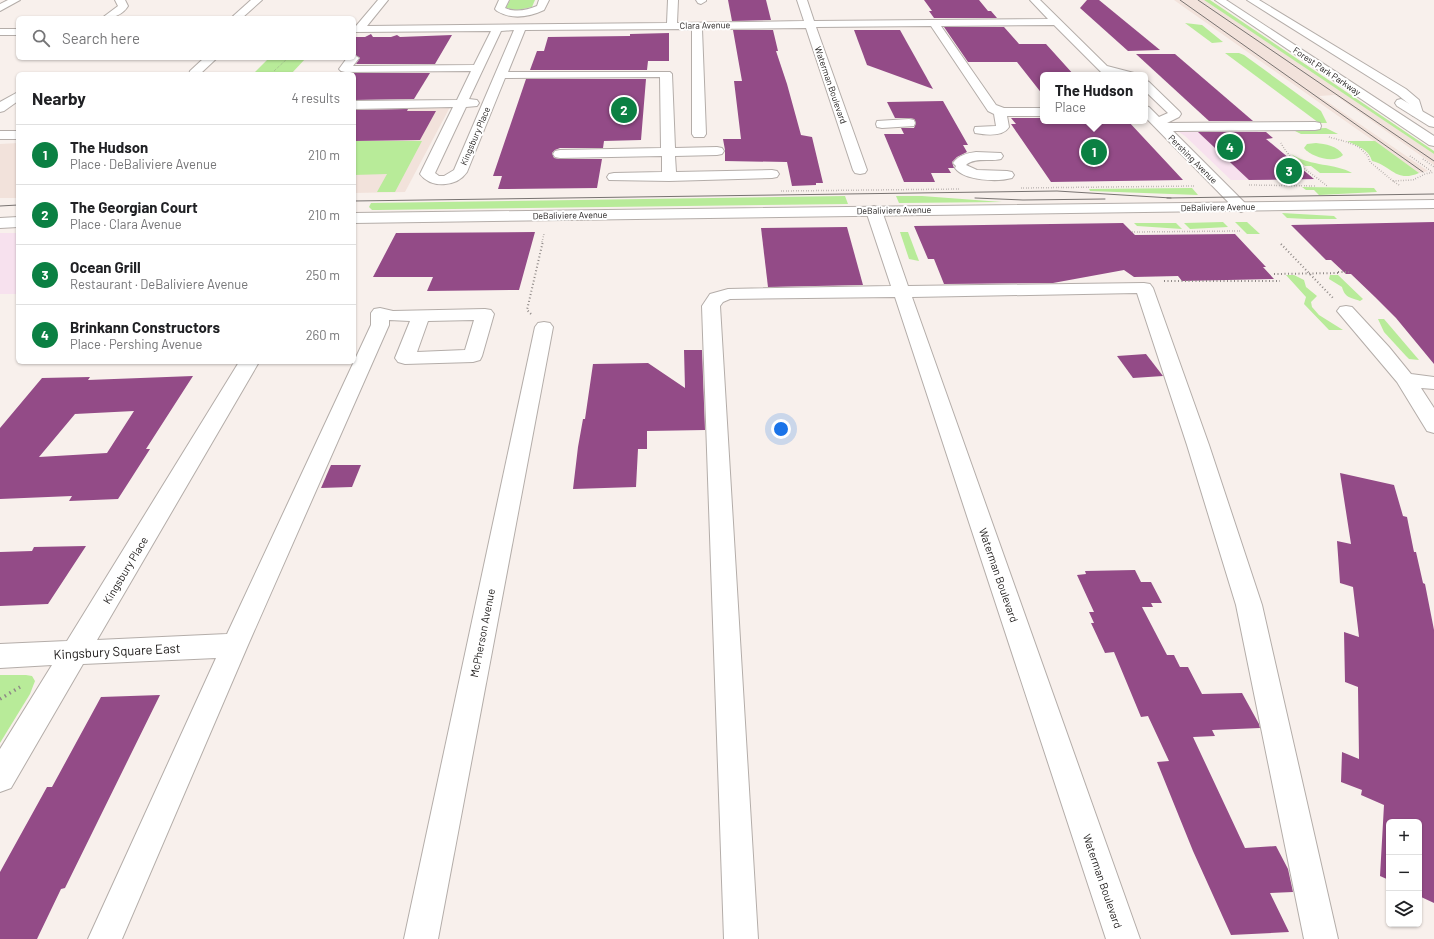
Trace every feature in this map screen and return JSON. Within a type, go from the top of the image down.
[{"type":"street","points":[[0,8],[15,0]]},
{"type":"street","points":[[110,16],[122,8],[123,6],[120,0]]},
{"type":"street","points":[[238,16],[257,0]]},
{"type":"street","points":[[356,29],[382,0]]},
{"type":"street","points":[[504,0],[500,9],[507,13],[530,13],[541,8],[544,0]]},
{"type":"street","points":[[672,25],[673,0]]},
{"type":"street","name":"Waterman Boulevard","points":[[802,0],[860,170]]},
{"type":"street","points":[[1035,0],[1057,22],[1091,49],[1106,72]]},
{"type":"street","name":"Forest Park Parkway","points":[[1220,0],[1434,142]]},
{"type":"street","name":"Forest Park Parkway","points":[[1234,0],[1434,123]]},
{"type":"street","points":[[1252,0],[1402,92],[1415,103],[1417,113]]},
{"type":"street","name":"Clara Avenue","points":[[356,29],[1057,22]]},
{"type":"street","points":[[934,23],[992,108],[1001,117],[1004,127],[998,130],[978,126]]},
{"type":"street","points":[[697,25],[699,134]]},
{"type":"street","name":"Kingsbury Place","points":[[497,28],[427,174],[434,180],[448,180],[460,172],[522,27]]},
{"type":"street","points":[[0,32],[16,32]]},
{"type":"street","points":[[196,72],[210,60]]},
{"type":"street","points":[[352,60],[345,69],[478,68]]},
{"type":"street","points":[[502,75],[666,74],[669,177]]},
{"type":"street","points":[[1148,87],[1175,114],[1160,125]]},
{"type":"street","points":[[0,108],[16,97]]},
{"type":"street","points":[[356,105],[490,103]]},
{"type":"street","points":[[1001,117],[1040,112]]},
{"type":"street","name":"Pershing Avenue","points":[[1148,113],[1242,207]]},
{"type":"street","points":[[1278,114],[1293,126]]},
{"type":"street","points":[[882,124],[909,123]]},
{"type":"street","points":[[1160,125],[1293,126],[1319,131]]},
{"type":"street","points":[[0,135],[16,135]]},
{"type":"street","points":[[560,154],[717,151]]},
{"type":"street","points":[[996,156],[963,158],[961,165],[967,172],[974,174],[1007,174]]},
{"type":"street","points":[[614,177],[772,174]]},
{"type":"street","name":"DeBaliviere Avenue","points":[[356,218],[1434,204]]},
{"type":"street","name":"Waterman Boulevard","points":[[874,211],[1123,939]]},
{"type":"street","points":[[0,223],[16,222]]},
{"type":"street","points":[[741,939],[711,306],[716,298],[728,294],[1144,288],[1198,445],[1249,605],[1321,939]]},
{"type":"street","points":[[1346,311],[1381,350],[1405,380],[1434,426]]},
{"type":"street","points":[[105,939],[235,645],[380,325],[380,313],[393,316],[421,316]]},
{"type":"street","name":"McPherson Avenue","points":[[421,939],[544,326]]},
{"type":"street","name":"Kingsbury Place","points":[[0,777],[248,364]]},
{"type":"street","points":[[1405,380],[1434,383]]},
{"type":"street","name":"Kingsbury Square East","points":[[0,656],[235,645]]},
{"type":"path","points":[[274,72],[286,60]]},
{"type":"path","points":[[1319,131],[1345,141],[1362,150],[1369,156],[1370,162],[1399,185]]},
{"type":"path","points":[[1282,141],[1282,147],[1327,186]]},
{"type":"path","points":[[1410,156],[1433,172]]},
{"type":"path","points":[[1421,157],[1434,167]]},
{"type":"path","points":[[1393,181],[1413,180],[1424,174],[1433,172]]},
{"type":"path","points":[[544,326],[527,310],[545,230]]},
{"type":"path","points":[[1132,232],[1240,231]]},
{"type":"path","points":[[1281,244],[1346,311]]},
{"type":"path","points":[[1274,274],[1349,272]]},
{"type":"path","points":[[1161,281],[1280,281]]},
{"type":"path","points":[[0,699],[21,687]]},
{"type":"shaded area","points":[[1174,0],[1204,0],[1434,154],[1434,165],[1335,95],[1319,96],[1428,171],[1419,173]]},
{"type":"shaded area","points":[[450,107],[405,192],[356,193],[356,108]]},
{"type":"shaded area","points":[[1255,129],[1315,180],[1231,180],[1185,136],[1177,131]]},
{"type":"shaded area","points":[[16,143],[16,198],[0,198],[0,144]]},
{"type":"shaded area","points":[[0,233],[16,233],[16,294],[0,294]]},
{"type":"green space","points":[[510,0],[535,0],[532,7],[517,10],[506,8]]},
{"type":"green space","points":[[1204,0],[1210,0],[1434,151],[1434,154]]},
{"type":"green space","points":[[1185,23],[1202,25],[1223,42],[1212,43]]},
{"type":"green space","points":[[1225,53],[1239,53],[1244,55],[1321,111],[1327,123],[1319,123]]},
{"type":"green space","points":[[267,60],[304,60],[293,72],[255,72]]},
{"type":"green space","points":[[1326,128],[1338,134],[1301,134],[1291,129]]},
{"type":"green space","points":[[356,141],[422,141],[395,192],[377,192],[387,174],[356,175]]},
{"type":"green space","points":[[1347,141],[1375,141],[1419,173],[1411,176],[1405,176],[1394,173],[1385,166],[1372,161],[1368,154],[1359,146]]},
{"type":"green space","points":[[1316,143],[1338,149],[1343,155],[1334,159],[1317,157],[1304,148],[1307,144]]},
{"type":"green space","points":[[1291,154],[1307,161],[1338,168],[1352,173],[1320,173],[1311,166],[1305,166]]},
{"type":"green space","points":[[1302,187],[1374,188],[1377,192],[1319,195],[1314,190],[1306,190]]},
{"type":"green space","points":[[1192,188],[1198,195],[1090,191],[1089,189]]},
{"type":"green space","points":[[845,196],[848,204],[378,210],[372,210],[369,207],[371,203]]},
{"type":"green space","points":[[896,196],[922,196],[1002,202],[899,203]]},
{"type":"green space","points":[[1282,213],[1334,216],[1337,219],[1287,218]]},
{"type":"green space","points":[[1223,222],[1228,227],[1190,229],[1184,223]]},
{"type":"green space","points":[[1235,222],[1247,222],[1260,234],[1247,234]]},
{"type":"green space","points":[[1134,223],[1176,223],[1182,229],[1137,226]]},
{"type":"green space","points":[[900,232],[908,232],[919,261],[909,259]]},
{"type":"green space","points":[[1286,275],[1294,275],[1304,280],[1306,287],[1317,296],[1311,302],[1312,307],[1319,315],[1343,330],[1329,330],[1304,304],[1306,297]]},
{"type":"green space","points":[[1330,275],[1338,275],[1363,299],[1360,301],[1346,295],[1342,287],[1329,279]]},
{"type":"green space","points":[[1378,319],[1384,319],[1419,360],[1409,359],[1406,356],[1384,332]]},
{"type":"green space","points":[[0,675],[32,676],[35,681],[30,694],[0,743]]},
{"type":"building","points":[[728,0],[766,0],[771,20],[732,21]]},
{"type":"building","points":[[924,0],[979,0],[988,11],[991,11],[997,18],[934,18],[929,11],[932,11]]},
{"type":"building","points":[[1087,0],[1099,0],[1160,50],[1128,51],[1080,8]]},
{"type":"building","points":[[944,27],[1004,27],[1019,44],[1046,44],[1071,72],[1040,72],[1040,91],[1017,62],[968,62]]},
{"type":"building","points":[[733,30],[773,30],[778,51],[776,51],[801,135],[812,137],[823,183],[816,183],[816,185],[792,186],[787,162],[725,161],[723,139],[741,139],[734,81],[742,81]]},
{"type":"building","points":[[854,30],[900,30],[933,89],[867,65]]},
{"type":"building","points":[[669,33],[669,61],[648,61],[647,70],[530,70],[537,51],[544,51],[548,37],[630,36],[630,34]]},
{"type":"building","points":[[371,34],[373,37],[391,37],[397,35],[400,37],[452,35],[435,64],[356,64],[360,58],[356,55],[356,37],[365,37]]},
{"type":"building","points":[[1136,54],[1175,54],[1253,121],[1209,121]]},
{"type":"building","points":[[356,73],[430,73],[414,99],[356,100]]},
{"type":"building","points":[[526,79],[646,79],[641,140],[604,141],[603,148],[560,148],[552,153],[554,158],[560,159],[602,159],[597,188],[498,189],[502,176],[493,176]]},
{"type":"building","points":[[943,101],[968,145],[963,145],[967,152],[957,157],[952,162],[954,168],[948,168],[951,173],[931,173],[935,182],[904,182],[884,134],[904,134],[901,128],[914,128],[916,123],[914,119],[895,118],[887,102]]},
{"type":"building","points":[[408,109],[407,111],[436,111],[420,140],[356,141],[356,110]]},
{"type":"building","points":[[1011,118],[1040,118],[1040,124],[1131,124],[1183,180],[1051,182],[1011,124],[1016,124]]},
{"type":"building","points":[[1198,132],[1266,132],[1273,138],[1266,139],[1314,179],[1249,180]]},
{"type":"building","points":[[1434,222],[1434,364],[1396,318],[1375,297],[1351,274],[1346,274],[1331,260],[1326,260],[1291,225]]},
{"type":"building","points":[[1123,223],[1135,235],[1235,234],[1266,267],[1263,267],[1274,279],[1182,281],[1178,276],[1134,277],[1124,270],[1053,283],[944,284],[934,259],[928,259],[914,226]]},
{"type":"building","points":[[847,227],[863,285],[768,287],[761,228]]},
{"type":"building","points":[[535,232],[519,290],[427,291],[433,277],[373,277],[396,233]]},
{"type":"building","points":[[684,350],[702,350],[705,430],[647,431],[647,449],[638,449],[636,487],[573,489],[578,447],[583,419],[585,419],[593,364],[648,363],[685,388]]},
{"type":"building","points":[[1146,354],[1163,376],[1133,378],[1117,356]]},
{"type":"building","points":[[193,376],[146,449],[150,449],[118,499],[69,501],[72,496],[0,499],[0,428],[42,378],[90,377],[88,380]],"holes":[[[134,411],[107,453],[39,457],[75,414]]]},
{"type":"building","points":[[331,465],[361,465],[352,487],[321,488]]},
{"type":"building","points":[[1340,473],[1394,485],[1403,516],[1407,517],[1414,552],[1416,552],[1423,583],[1425,584],[1434,630],[1434,903],[1422,897],[1422,819],[1386,819],[1386,879],[1380,876],[1384,805],[1361,795],[1362,790],[1341,782],[1342,752],[1359,759],[1358,687],[1345,682],[1344,632],[1359,637],[1353,587],[1340,583],[1337,541],[1351,544]]},
{"type":"building","points":[[86,546],[48,604],[0,606],[0,552],[32,551],[34,547]]},
{"type":"building","points":[[1135,570],[1141,582],[1151,582],[1162,603],[1151,603],[1153,607],[1142,607],[1167,655],[1174,655],[1180,667],[1188,667],[1202,694],[1242,693],[1259,724],[1260,728],[1212,730],[1215,736],[1193,737],[1245,848],[1276,846],[1288,869],[1293,892],[1270,893],[1289,932],[1231,935],[1193,851],[1157,762],[1169,761],[1148,716],[1141,717],[1114,652],[1105,653],[1091,623],[1094,623],[1089,612],[1094,612],[1077,575],[1086,574],[1085,571]]},
{"type":"building","points":[[160,695],[65,888],[61,889],[37,939],[0,939],[0,872],[47,787],[52,787],[101,697]]},
{"type":"tram line","points":[[1180,0],[1423,172]]},
{"type":"tram line","points":[[1198,0],[1434,161]]},
{"type":"tram line","points":[[356,201],[1057,191],[1170,198]]},
{"type":"tram line","points":[[1170,198],[1434,194]]},
{"type":"tram line","points":[[975,198],[1023,200],[1105,199]]},
{"type":"tram line","points":[[0,206],[16,205]]},
{"type":"place","name":"The Georgian Court","points":[[624,110]]},
{"type":"place","name":"Brinkann Constructors","points":[[1230,147]]},
{"type":"place","name":"The Hudson","points":[[1094,152]]},
{"type":"place","name":"Ocean Grill","points":[[1289,171]]}]
